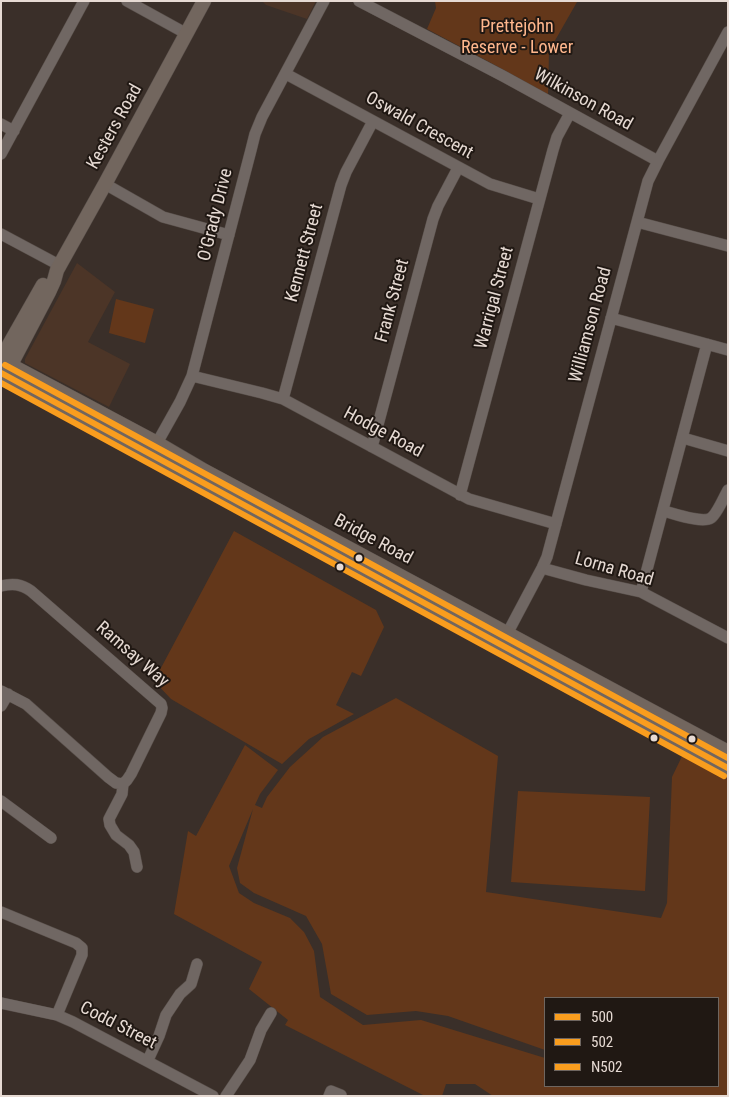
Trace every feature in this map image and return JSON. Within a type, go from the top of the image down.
[{"type":"main road","name":"Kesters Road","points":[[4,370],[49,292],[58,267],[204,1]]},
{"type":"main road","name":"Bridge Road","points":[[4,370],[154,449],[203,470],[396,581],[606,695],[728,768]]},
{"type":"main road","name":"Bridge Road","points":[[606,695],[728,752]]},
{"type":"street","points":[[1,154],[84,1]]},
{"type":"street","points":[[127,1],[187,34]]},
{"type":"street","name":"O'Grady Drive","points":[[154,449],[192,376],[255,134],[262,117],[324,1]]},
{"type":"street","name":"Wilkinson Road","points":[[359,1],[449,47],[658,161]]},
{"type":"street","name":"Williamson Road","points":[[504,639],[547,557],[646,186],[728,32]]},
{"type":"street","name":"Oswald Crescent","points":[[286,74],[490,184],[540,199]]},
{"type":"street","name":"Warrigal Street","points":[[460,494],[555,143],[570,113]]},
{"type":"street","name":"Kennett Street","points":[[283,399],[341,185],[373,121]]},
{"type":"street","points":[[1,124],[14,131]]},
{"type":"street","name":"Frank Street","points":[[372,447],[433,219],[458,168]]},
{"type":"street","points":[[105,184],[163,217],[229,235]]},
{"type":"street","points":[[637,222],[728,246]]},
{"type":"street","points":[[1,234],[58,267]]},
{"type":"street","points":[[611,318],[728,350]]},
{"type":"street","points":[[641,592],[707,344]]},
{"type":"street","name":"Hodge Road","points":[[192,376],[283,399],[474,501],[556,524]]},
{"type":"street","points":[[683,438],[728,451]]},
{"type":"street","points":[[663,511],[700,520],[708,520],[713,516],[728,490]]},
{"type":"street","name":"Lorna Road","points":[[542,568],[641,592],[728,638]]},
{"type":"street","name":"Ramsay Way","points":[[1,586],[18,584],[31,591],[161,704],[162,713],[131,774],[123,784],[122,794],[109,819],[116,835],[134,852],[137,867]]},
{"type":"street","points":[[1,706],[5,692],[26,704],[108,778],[116,783],[123,784]]},
{"type":"street","points":[[1,801],[51,838]]},
{"type":"street","points":[[1,912],[76,943],[82,948],[82,955],[57,1015]]},
{"type":"street","points":[[148,1060],[166,1015],[180,994],[191,984],[197,964]]},
{"type":"street","name":"Codd Street","points":[[1,1003],[57,1015],[148,1060],[213,1096]]},
{"type":"street","points":[[226,1096],[250,1060],[260,1030],[271,1014]]},
{"type":"street","points":[[329,1096],[331,1091],[341,1095]]},
{"type":"shaded area","points":[[262,1],[316,1],[307,19],[266,5]]},
{"type":"shaded area","points":[[77,263],[115,292],[88,342],[130,364],[109,407],[25,363],[25,359]]},
{"type":"green space","name":"Prettejohn Reserve - Lower","points":[[435,1],[577,1],[549,51],[548,95],[427,29],[436,8]]},
{"type":"green space","points":[[116,299],[154,309],[145,343],[109,333]]},
{"type":"green space","points":[[234,531],[376,610],[384,627],[361,676],[352,672],[336,705],[354,714],[309,739],[282,764],[171,699],[154,681]]},
{"type":"green space","points":[[396,698],[498,756],[486,892],[661,918],[667,903],[672,777],[687,746],[728,768],[728,1096],[493,1096],[475,1084],[446,1084],[442,1096],[425,1096],[285,1025],[288,1020],[249,989],[262,962],[174,914],[188,831],[196,836],[245,745],[278,770],[260,794],[255,805],[262,808],[267,797],[290,767],[323,737]],"holes":[[[253,809],[237,868],[240,883],[254,893],[306,916],[322,944],[331,994],[367,1015],[416,1011],[448,1016],[544,1050],[544,997],[719,997],[719,1087],[544,1087],[544,1058],[421,1020],[363,1025],[320,997],[314,951],[304,932],[290,918],[254,903],[239,893],[229,866]]]},
{"type":"green space","points":[[518,791],[650,797],[645,891],[511,882]]},
{"type":"transit line","name":"N502","points":[[5,365],[728,758]]},
{"type":"transit line","name":"500","points":[[1,373],[728,768]]},
{"type":"transit line","name":"502","points":[[1,383],[724,776]]}]
